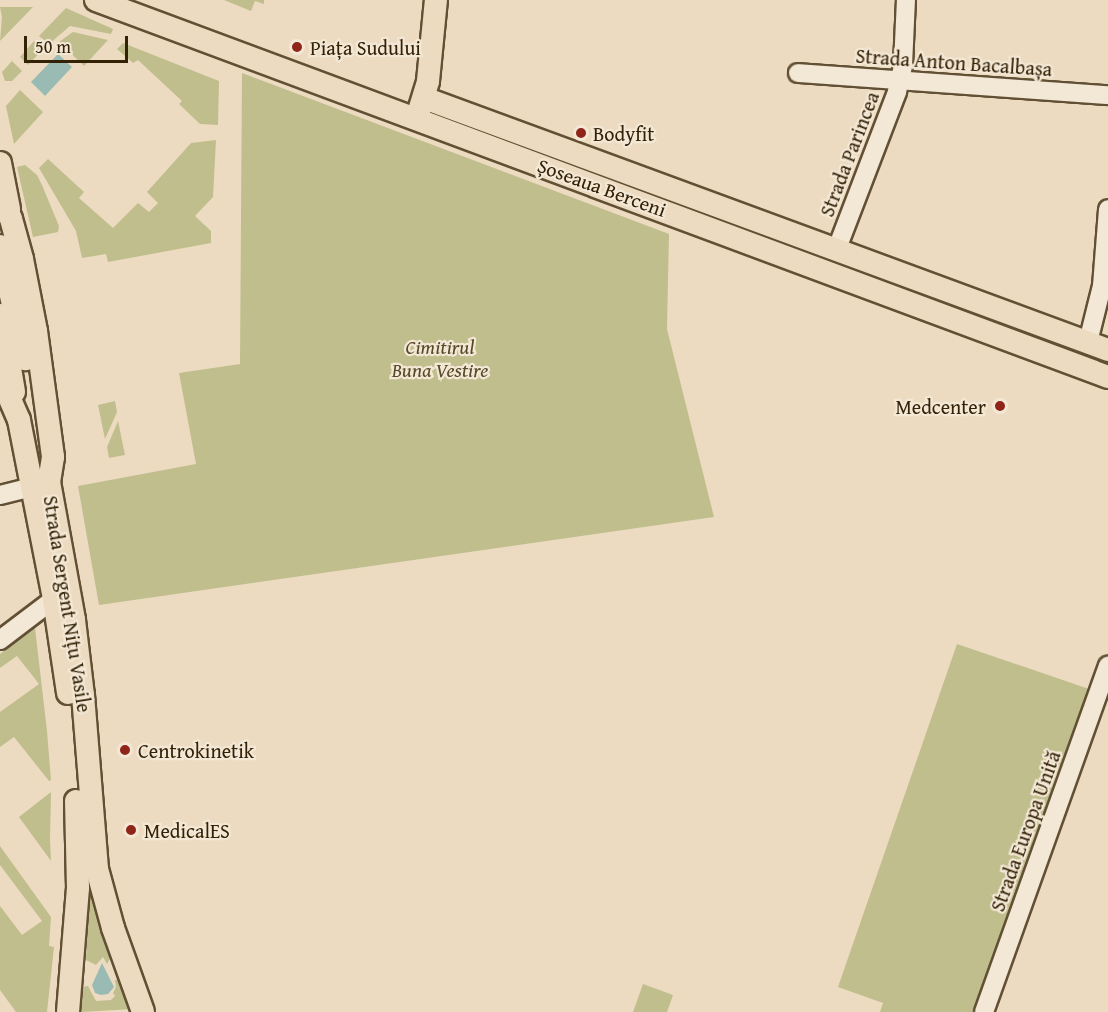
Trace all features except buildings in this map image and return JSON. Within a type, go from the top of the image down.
[{"type":"main road","name":"Șoseaua Berceni","points":[[96,0],[836,251],[1098,346]]},
{"type":"main road","points":[[420,108],[436,0]]},
{"type":"main road","name":"Șoseaua Berceni","points":[[420,108],[956,320],[1108,377]]},
{"type":"main road","points":[[0,163],[11,219]]},
{"type":"main road","name":"Strada Sergent Nițu Vasile","points":[[0,195],[11,219],[29,292],[53,457],[41,484],[68,699],[77,834],[77,911],[68,1012]]},
{"type":"main road","points":[[0,246],[17,317],[41,484]]},
{"type":"main road","points":[[956,320],[964,297]]},
{"type":"main road","points":[[0,311],[19,420]]},
{"type":"main road","name":"Strada Sergent Nițu Vasile","points":[[0,376],[19,420],[41,484],[79,657],[97,869],[113,928],[143,1012]]},
{"type":"street","name":"Strada Parincea","points":[[836,251],[900,80],[906,0]]},
{"type":"street","name":"Strada Anton Bacalbașa","points":[[798,73],[1108,96]]},
{"type":"street","points":[[1098,346],[1108,209]]},
{"type":"street","points":[[0,495],[41,484]]},
{"type":"street","points":[[0,640],[54,600]]},
{"type":"street","name":"Strada Europa Unită","points":[[984,1012],[1108,665]]},
{"type":"green space","points":[[224,0],[264,0],[264,4],[255,1],[251,11]]},
{"type":"green space","points":[[0,7],[33,7],[0,41],[2,17]]},
{"type":"green space","points":[[66,8],[113,29],[111,34],[70,26],[49,44],[39,36]]},
{"type":"green space","points":[[73,32],[108,40],[84,66],[59,42]]},
{"type":"green space","points":[[34,41],[43,49],[28,65],[20,57]]},
{"type":"green space","points":[[123,43],[219,81],[218,125],[200,124],[179,104],[182,101],[138,60],[133,63],[117,49]]},
{"type":"green space","points":[[12,61],[22,71],[12,81],[5,81],[2,72]]},
{"type":"green space","name":"Cimitirul Buna Vestire","points":[[242,73],[669,234],[667,329],[714,517],[99,605],[78,486],[196,464],[179,373],[240,364]]},
{"type":"green space","points":[[20,90],[43,112],[14,144],[6,106]]},
{"type":"green space","points":[[216,140],[213,197],[195,216],[211,231],[211,243],[108,262],[106,254],[82,258],[76,231],[39,168],[48,159],[84,192],[79,198],[113,228],[138,203],[149,212],[158,203],[147,192],[191,143]]},
{"type":"green space","points":[[25,165],[37,175],[42,185],[59,226],[58,232],[33,237],[17,167]]},
{"type":"green space","points":[[115,401],[117,412],[105,439],[98,405]]},
{"type":"green space","points":[[118,421],[125,455],[109,458],[107,447]]},
{"type":"green space","points":[[35,628],[47,731],[51,780],[49,781],[14,737],[0,747],[0,712],[39,684],[17,656],[0,668],[0,654]]},
{"type":"green space","points":[[957,644],[1092,690],[977,1012],[880,1012],[883,1003],[838,987]]},
{"type":"green space","points":[[51,792],[50,840],[51,861],[19,817]]},
{"type":"green space","points":[[0,846],[51,917],[49,946],[54,947],[47,1012],[16,1012],[0,990],[0,906],[22,935],[42,921],[0,865]]},
{"type":"green space","points":[[93,889],[113,953],[107,964],[103,957],[96,965],[86,960],[89,890]]},
{"type":"green space","points":[[122,979],[133,1009],[81,1012],[83,987],[88,986],[96,1001],[111,1000],[115,996],[113,993],[116,987],[115,980]]},
{"type":"green space","points":[[643,984],[673,995],[667,1012],[633,1012]]},
{"type":"water","points":[[58,54],[72,67],[45,96],[31,82]]},
{"type":"water","points":[[102,963],[114,987],[108,994],[101,995],[95,993],[92,985]]},
{"type":"place","name":"Piața Sudului","points":[[297,47]]},
{"type":"place","name":"Bodyfit","points":[[581,133]]},
{"type":"place","name":"Medcenter","points":[[1000,406]]},
{"type":"place","name":"Centrokinetik","points":[[125,750]]},
{"type":"place","name":"MedicalES","points":[[131,830]]}]
